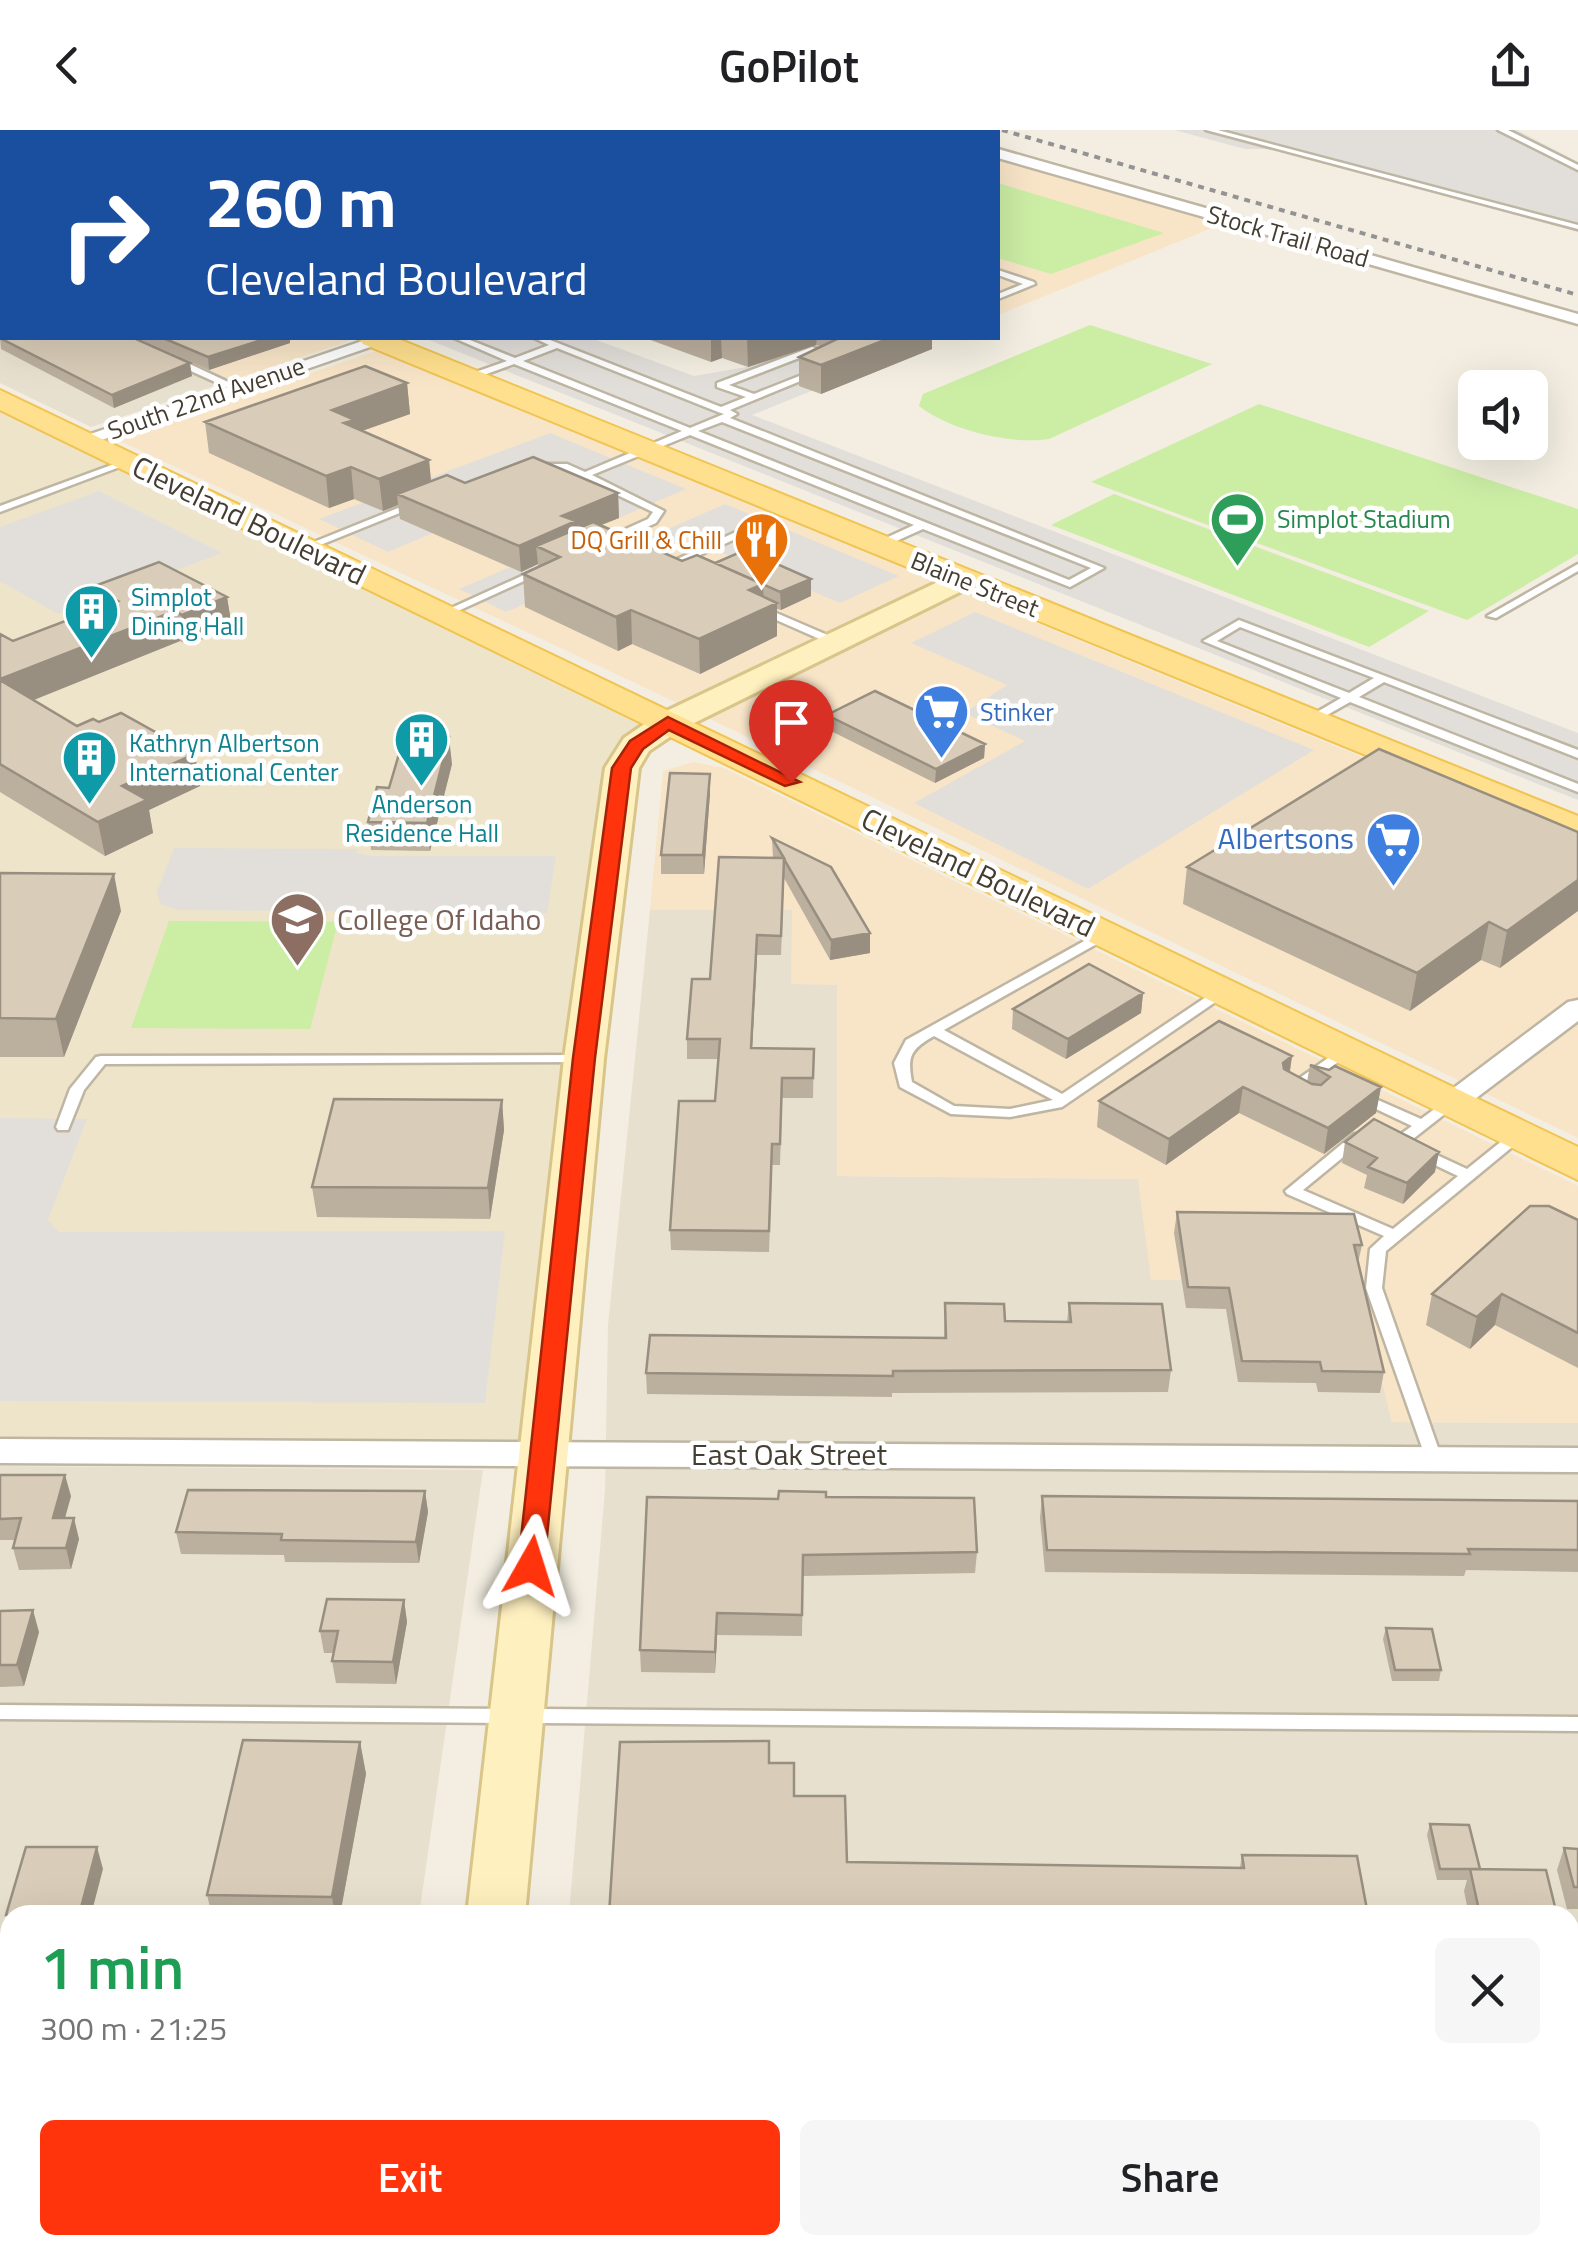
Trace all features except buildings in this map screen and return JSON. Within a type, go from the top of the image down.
[{"type":"main road","name":"Blaine Street","points":[[385,340],[1578,830]]},
{"type":"main road","name":"Cleveland Boulevard","points":[[0,399],[1223,992],[1337,1066],[1453,1102],[1578,1165]]},
{"type":"main road","points":[[497,1905],[584,1058],[622,768],[636,745],[668,722],[963,579]]},
{"type":"street","name":"Stock Trail Road","points":[[1000,154],[1578,319]]},
{"type":"street","name":"South 22nd Avenue","points":[[82,440],[374,340]]},
{"type":"street","points":[[1453,1102],[1578,1008]]},
{"type":"street","name":"East Oak Street","points":[[0,1452],[1578,1460]]},
{"type":"lane","points":[[1210,130],[1578,227]]},
{"type":"lane","points":[[1502,130],[1578,168]]},
{"type":"lane","points":[[1000,273],[1031,284],[1000,297]]},
{"type":"lane","points":[[463,340],[1070,584],[1099,568],[543,340]]},
{"type":"lane","points":[[470,377],[558,346]]},
{"type":"lane","points":[[585,475],[690,432],[754,397],[843,362],[812,350],[720,385],[754,397]]},
{"type":"lane","points":[[171,359],[236,388]]},
{"type":"lane","points":[[0,509],[128,462]]},
{"type":"lane","points":[[520,468],[568,467],[659,512],[652,521],[584,551]]},
{"type":"lane","points":[[304,548],[434,498]]},
{"type":"lane","points":[[879,545],[923,525]]},
{"type":"lane","points":[[682,575],[664,567],[738,534]]},
{"type":"lane","points":[[442,614],[550,566]]},
{"type":"lane","points":[[1492,616],[1578,567]]},
{"type":"lane","points":[[752,606],[835,642]]},
{"type":"lane","points":[[1578,754],[1240,623],[1208,641],[1578,788]]},
{"type":"lane","points":[[1309,721],[1384,678]]},
{"type":"lane","points":[[1104,934],[911,1043],[901,1062],[905,1084],[951,1110],[1010,1113],[1063,1100],[1223,992]]},
{"type":"lane","points":[[1182,1020],[1199,1028]]},
{"type":"lane","points":[[934,1030],[1063,1100]]},
{"type":"lane","points":[[63,1126],[77,1089],[100,1060],[584,1058]]},
{"type":"lane","points":[[1302,1098],[1289,1092],[1309,1077],[1337,1066]]},
{"type":"lane","points":[[1287,1072],[1309,1077],[1337,1066]]},
{"type":"lane","points":[[1344,1088],[1422,1125]]},
{"type":"lane","points":[[1399,1143],[1453,1102]]},
{"type":"lane","points":[[1394,1235],[1292,1191],[1365,1127],[1467,1174]]},
{"type":"lane","points":[[1434,1459],[1374,1288],[1378,1249],[1518,1135]]},
{"type":"lane","points":[[0,1712],[1578,1724]]},
{"type":"shaded area","points":[[1174,130],[1517,130],[1578,162],[1578,232],[1268,149],[1245,149]]},
{"type":"shaded area","points":[[1000,160],[1222,224],[1000,314]]},
{"type":"shaded area","points":[[0,340],[250,340],[190,361],[233,380],[91,427],[0,383]]},
{"type":"shaded area","points":[[250,340],[349,341],[233,380],[189,360]]},
{"type":"shaded area","points":[[429,340],[596,340],[694,376],[746,367],[815,340],[890,359],[752,415],[1578,733],[1578,800]]},
{"type":"shaded area","points":[[376,351],[1578,846],[1578,1138],[654,692],[116,439]]},
{"type":"shaded area","name":"College Of Idaho","points":[[0,399],[668,723],[636,745],[542,1454],[0,1451]]},
{"type":"shaded area","points":[[550,433],[686,489],[619,518],[534,482],[420,526],[433,533],[388,552],[319,519]]},
{"type":"shaded area","points":[[99,491],[222,553],[58,614],[0,581],[0,527]]},
{"type":"shaded area","points":[[725,504],[899,576],[840,603],[687,538],[650,554],[629,546]]},
{"type":"shaded area","points":[[567,543],[617,564],[506,612],[459,589]]},
{"type":"shaded area","points":[[975,612],[1314,750],[1088,889],[914,803],[1025,741],[964,713],[1007,685],[911,643]]},
{"type":"shaded area","points":[[693,762],[724,768],[1578,1186],[1578,1423],[1392,1422],[1358,1281],[1151,1280],[1138,1179],[837,1176],[837,985],[791,984],[792,910],[650,910],[663,771]]},
{"type":"shaded area","points":[[174,848],[358,849],[357,853],[371,856],[556,856],[547,913],[178,910],[160,904],[157,892]]},
{"type":"shaded area","points":[[650,910],[792,910],[837,984],[838,1176],[1138,1179],[1358,1281],[1392,1422],[1578,1423],[1578,1905],[570,1905],[605,1490],[608,1325]]},
{"type":"shaded area","points":[[0,1118],[87,1119],[48,1220],[59,1232],[505,1231],[485,1403],[0,1401]]},
{"type":"shaded area","points":[[0,1466],[483,1470],[420,1905],[0,1905]]},
{"type":"green space","points":[[1000,184],[1164,233],[1051,274],[1000,259]]},
{"type":"green space","points":[[1090,325],[1212,364],[1049,439],[1017,440],[981,434],[947,422],[919,406],[923,394]]},
{"type":"green space","points":[[1259,404],[1578,509],[1578,554],[1467,620],[1091,482]]},
{"type":"green space","name":"Simplot Stadium","points":[[1114,494],[1429,611],[1369,647],[1051,525]]},
{"type":"green space","points":[[169,921],[338,922],[310,1029],[131,1028]]},
{"type":"railway","points":[[1002,130],[1578,295]]},
{"type":"place","name":"Simplot Stadium","points":[[1238,568]]},
{"type":"place","name":"DQ Grill & Chill","points":[[761,589]]},
{"type":"place","name":"Simplot Dining Hall","points":[[92,660]]},
{"type":"place","name":"Stinker","points":[[941,761]]},
{"type":"place","name":"Anderson Residence Hall","points":[[422,789]]},
{"type":"place","name":"Kathryn Albertson International Center","points":[[90,806]]},
{"type":"place","name":"Albertsons","points":[[1393,888]]},
{"type":"place","name":"College Of Idaho","points":[[298,969]]},
{"type":"route","points":[[531,1566],[584,1058],[622,768],[636,745],[668,722],[791,782]]}]
